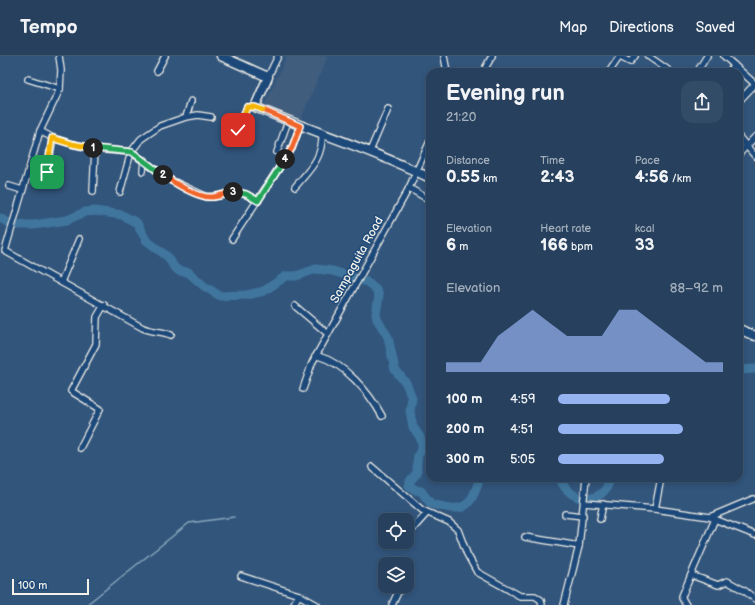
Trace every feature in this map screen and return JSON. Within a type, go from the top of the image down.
[{"type":"street","points":[[59,56],[61,70],[60,89],[40,131],[3,252],[104,305],[149,331],[165,332],[171,335]]},
{"type":"street","points":[[158,71],[165,56]]},
{"type":"street","points":[[222,56],[268,77]]},
{"type":"street","points":[[255,107],[278,56]]},
{"type":"street","points":[[444,56],[446,68]]},
{"type":"street","points":[[485,68],[492,56]]},
{"type":"street","points":[[612,68],[620,56],[630,62],[635,56]]},
{"type":"street","points":[[648,56],[664,68]]},
{"type":"street","points":[[700,68],[707,56]]},
{"type":"street","points":[[724,56],[737,68]]},
{"type":"street","points":[[743,73],[755,84],[743,97]]},
{"type":"street","points":[[28,79],[60,89]]},
{"type":"street","points":[[186,118],[191,101]]},
{"type":"street","points":[[238,130],[244,110],[247,107],[255,107],[300,126],[370,152],[426,176]]},
{"type":"street","points":[[370,152],[388,109]]},
{"type":"street","points":[[120,192],[132,152],[141,139],[152,130],[160,126],[198,115],[211,117]]},
{"type":"street","points":[[278,152],[288,121]]},
{"type":"street","points":[[232,239],[292,148],[300,126]]},
{"type":"street","points":[[40,131],[52,138],[72,144],[95,149],[132,152],[179,185],[207,197],[239,192],[258,201]]},
{"type":"street","points":[[296,187],[319,156],[322,149],[322,134]]},
{"type":"street","points":[[743,150],[755,136]]},
{"type":"street","points":[[47,172],[52,138]]},
{"type":"street","points":[[743,142],[755,156]]},
{"type":"street","points":[[93,191],[95,149]]},
{"type":"street","name":"Sampaguita Road","points":[[303,389],[308,371],[315,357],[409,188],[426,151]]},
{"type":"street","points":[[143,171],[144,160]]},
{"type":"street","points":[[9,186],[22,190]]},
{"type":"street","points":[[409,188],[426,198]]},
{"type":"street","points":[[61,282],[79,239]]},
{"type":"street","points":[[80,448],[100,409],[72,394],[71,391],[96,344],[97,317],[104,305]]},
{"type":"street","points":[[295,306],[328,334]]},
{"type":"street","points":[[743,330],[754,334]]},
{"type":"street","points":[[315,357],[318,356],[331,360],[354,380],[374,401],[382,416]]},
{"type":"street","points":[[372,467],[401,494],[427,513],[449,522],[458,530],[467,554],[477,572],[520,596],[535,596],[541,600],[542,605]]},
{"type":"street","points":[[564,605],[579,546],[586,482]]},
{"type":"street","points":[[655,508],[660,482]]},
{"type":"street","points":[[686,605],[682,598],[713,518],[753,499]]},
{"type":"street","points":[[585,502],[655,508],[713,518],[755,535]]},
{"type":"street","points":[[600,520],[603,504]]},
{"type":"street","points":[[414,528],[427,513]]},
{"type":"street","points":[[565,514],[583,516]]},
{"type":"street","points":[[525,537],[579,546]]},
{"type":"street","points":[[691,575],[718,585],[727,581],[746,591],[755,598]]},
{"type":"street","points":[[241,576],[299,595],[317,605]]},
{"type":"street","points":[[392,605],[398,593]]},
{"type":"street","points":[[293,605],[299,595]]},
{"type":"shaded area","points":[[287,56],[328,56],[297,128],[267,117],[264,106]]},
{"type":"waterway","points":[[16,225],[33,225],[67,220],[85,212],[95,211],[122,215],[137,223],[146,240],[168,257],[174,267],[179,271],[188,272],[204,286],[220,296],[247,295],[264,291],[286,276],[296,276],[316,269],[333,271],[367,282],[375,288],[379,296],[376,314],[377,319],[388,337],[395,370],[406,383],[412,398],[410,411],[413,427],[420,437],[422,444],[422,450],[418,455],[417,473],[410,481],[409,486],[421,491],[431,504],[442,507],[458,508],[468,503],[479,482]]},
{"type":"waterway","points":[[0,218],[11,224]]},
{"type":"waterway","points":[[743,370],[755,369]]},
{"type":"waterway","points":[[562,482],[564,487],[571,493],[586,499],[594,498],[601,494],[608,482]]},
{"type":"waterway","points":[[86,605],[189,523],[234,517]]},
{"type":"route","points":[[47,172],[52,138],[95,149],[132,152],[170,180],[207,197],[239,192],[258,201],[292,148],[300,126],[250,106],[244,110],[238,130]]}]
